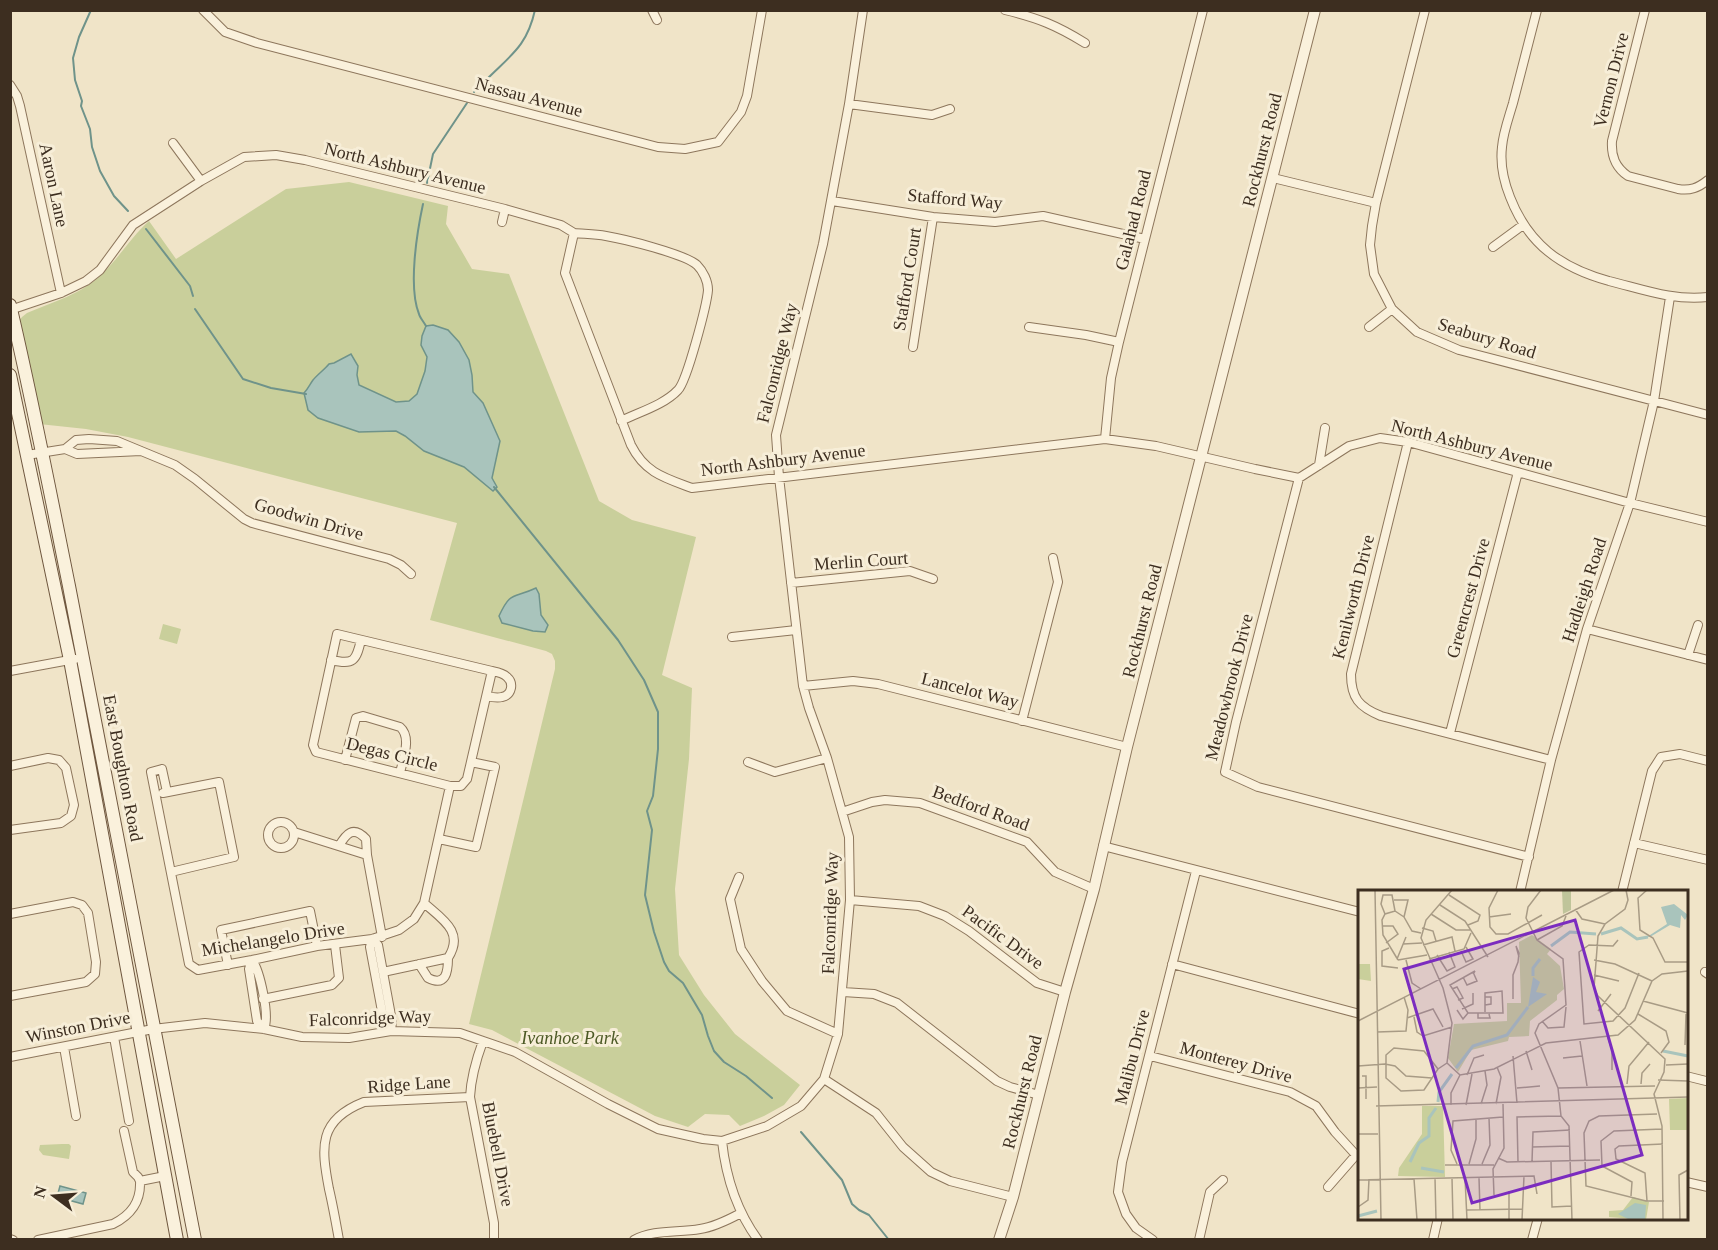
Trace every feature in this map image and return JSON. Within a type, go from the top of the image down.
[{"type":"main road","name":"East Boughton Road","points":[[11,308],[83,657],[195,1239]]},
{"type":"main road","name":"East Boughton Road","points":[[10,375],[70,660],[177,1239]]},
{"type":"street","name":"Nassau Avenue","points":[[203,10],[225,32],[257,43],[665,149],[677,149],[718,142],[741,112],[750,86],[762,10]]},
{"type":"street","points":[[652,10],[657,20]]},
{"type":"street","name":"Falconridge Way","points":[[153,1029],[205,1023],[264,1029],[302,1037],[349,1038],[391,1031],[460,1033],[515,1052],[658,1129],[722,1142],[767,1126],[793,1111],[801,1106],[824,1079],[838,1034],[843,992],[850,900],[849,837],[827,758],[803,686],[776,447],[777,427],[832,201],[863,10]]},
{"type":"street","points":[[1005,10],[1056,26],[1085,43]]},
{"type":"street","name":"Galahad Road","points":[[1105,439],[1111,378],[1119,342],[1203,10]]},
{"type":"street","name":"Rockhurst Road","points":[[999,1239],[1094,889],[1127,747],[1315,10]]},
{"type":"street","name":"Seabury Road","points":[[1425,10],[1370,235],[1374,274],[1392,309],[1417,332],[1459,350],[1707,415]]},
{"type":"street","points":[[1537,10],[1502,147],[1505,182],[1523,225],[1550,254],[1576,269],[1599,278],[1670,297],[1707,297]]},
{"type":"street","name":"Vernon Drive","points":[[1645,10],[1612,141],[1611,148],[1615,162],[1628,176],[1678,189],[1696,188],[1707,180]]},
{"type":"street","name":"Aaron Lane","points":[[10,85],[20,106],[61,293]]},
{"type":"street","points":[[849,104],[932,115],[950,109]]},
{"type":"street","points":[[173,143],[201,181]]},
{"type":"street","name":"North Ashbury Avenue","points":[[11,308],[61,293],[86,281],[100,270],[133,225],[201,181],[244,157],[276,155],[505,209],[561,225],[574,233],[566,273],[635,453],[660,477],[692,488],[1105,439],[1156,446],[1255,470],[1299,478],[1349,446],[1380,438],[1408,442],[1707,522]]},
{"type":"street","points":[[1273,178],[1376,203]]},
{"type":"street","name":"Stafford Way","points":[[832,201],[933,217],[995,222],[1043,216],[1145,239]]},
{"type":"street","points":[[502,222],[505,209]]},
{"type":"street","name":"Stafford Court","points":[[913,347],[933,217]]},
{"type":"street","points":[[1493,247],[1523,225]]},
{"type":"street","points":[[574,233],[606,236],[681,255],[696,263],[703,272],[708,288],[688,370],[679,390],[621,421]]},
{"type":"street","name":"Hadleigh Road","points":[[1520,890],[1551,760],[1587,629],[1630,503],[1654,401],[1670,297]]},
{"type":"street","points":[[1369,327],[1392,309]]},
{"type":"street","points":[[1029,327],[1119,342]]},
{"type":"street","points":[[1319,465],[1325,428]]},
{"type":"street","name":"Goodwin Drive","points":[[27,455],[65,449],[76,440],[117,441],[175,465],[252,523],[389,559],[411,574]]},
{"type":"street","name":"Kenilworth Drive","points":[[1408,442],[1351,674],[1355,698],[1362,706],[1381,716],[1551,760]]},
{"type":"street","name":"Goodwin Drive","points":[[65,449],[77,454],[141,451]]},
{"type":"street","name":"Greencrest Drive","points":[[1450,733],[1518,472]]},
{"type":"street","name":"Meadowbrook Drive","points":[[1299,478],[1225,772],[1258,787],[1529,857]]},
{"type":"street","points":[[1022,721],[1058,582],[1053,558]]},
{"type":"street","name":"Merlin Court","points":[[791,583],[910,571],[933,579]]},
{"type":"street","points":[[1688,655],[1698,625]]},
{"type":"street","points":[[1587,629],[1707,660]]},
{"type":"street","points":[[732,637],[796,630]]},
{"type":"street","name":"Degas Circle","points":[[337,634],[361,640],[492,671],[467,779],[460,786],[450,786],[316,752],[313,745],[337,634]]},
{"type":"street","points":[[331,660],[344,663],[352,661],[357,656],[361,640]]},
{"type":"street","points":[[10,671],[83,657]]},
{"type":"street","points":[[487,696],[506,696],[511,690],[511,682],[507,676],[492,671]]},
{"type":"street","name":"Lancelot Way","points":[[803,686],[837,682],[866,682],[1127,747]]},
{"type":"street","points":[[345,759],[357,718],[363,716],[404,730],[407,737],[400,773]]},
{"type":"street","points":[[1622,890],[1652,771],[1661,757],[1680,754],[1707,761]]},
{"type":"street","points":[[10,766],[48,758],[59,760],[66,768],[74,805],[71,816],[61,822],[10,830]]},
{"type":"street","points":[[748,762],[775,772],[827,758]]},
{"type":"street","points":[[439,839],[476,847],[495,766],[471,762]]},
{"type":"street","name":"Michelangelo Drive","points":[[168,792],[162,769],[152,772],[189,964],[198,970],[317,946],[372,939],[399,930],[414,919],[424,903],[450,786]]},
{"type":"street","points":[[156,794],[219,782],[234,857],[171,872]]},
{"type":"street","name":"Bedford Road","points":[[842,812],[879,801],[902,800],[920,803],[1027,842],[1055,873],[1094,889]]},
{"type":"street","points":[[294,832],[367,855]]},
{"type":"street","points":[[339,846],[346,834],[350,832],[359,833],[366,838],[382,936]]},
{"type":"street","points":[[1634,843],[1707,861]]},
{"type":"street","points":[[1103,846],[1358,912]]},
{"type":"street","name":"Malibu Drive","points":[[1153,1239],[1136,1228],[1126,1214],[1118,1192],[1122,1162],[1196,871]]},
{"type":"street","points":[[739,877],[730,899],[741,949],[746,957],[787,1011],[838,1034]]},
{"type":"street","name":"Pacific Drive","points":[[850,900],[919,906],[945,916],[969,931],[1037,983],[1065,992]]},
{"type":"street","points":[[10,914],[73,902],[82,905],[88,913],[96,962],[94,974],[86,982],[10,996]]},
{"type":"street","points":[[419,964],[428,978],[442,980],[447,974],[448,958],[453,950],[455,936],[446,921],[424,903]]},
{"type":"street","points":[[228,965],[221,930],[310,911],[317,946]]},
{"type":"street","points":[[372,939],[378,945],[392,1021],[391,1031]]},
{"type":"street","points":[[372,939],[370,947],[384,1022],[391,1031]]},
{"type":"street","points":[[263,999],[332,985],[339,978],[335,945]]},
{"type":"street","points":[[383,972],[448,958]]},
{"type":"street","points":[[252,960],[257,967],[263,999],[267,1022],[264,1029],[257,1021],[249,969],[252,960]]},
{"type":"street","points":[[1172,964],[1358,1014]]},
{"type":"street","points":[[843,992],[874,994],[888,999],[906,1010],[997,1081],[1039,1095]]},
{"type":"street","name":"Winston Drive","points":[[10,1057],[153,1029]]},
{"type":"street","points":[[114,1037],[129,1121]]},
{"type":"street","name":"Bluebell Drive","points":[[483,1041],[475,1062],[470,1098],[494,1222],[494,1239]]},
{"type":"street","points":[[64,1047],[76,1116]]},
{"type":"street","name":"Monterey Drive","points":[[1150,1056],[1290,1092],[1317,1106],[1335,1132],[1358,1156]]},
{"type":"street","points":[[1688,1076],[1706,1081]]},
{"type":"street","points":[[824,1079],[876,1113],[903,1147],[931,1172],[950,1181],[1012,1197]]},
{"type":"street","name":"Ridge Lane","points":[[339,1239],[323,1147],[328,1132],[337,1118],[349,1108],[364,1102],[470,1098]]},
{"type":"street","points":[[38,1239],[113,1224],[132,1212],[137,1202],[140,1181],[133,1172],[124,1131]]},
{"type":"street","points":[[722,1142],[724,1166],[741,1213],[758,1239]]},
{"type":"street","points":[[1328,1187],[1358,1156]]},
{"type":"street","points":[[140,1181],[165,1176]]},
{"type":"street","points":[[1199,1239],[1210,1192],[1223,1179]]},
{"type":"street","points":[[1688,1182],[1707,1187]]},
{"type":"street","points":[[634,1239],[655,1233],[703,1229],[741,1213]]},
{"type":"street","points":[[1433,1239],[1438,1220]]},
{"type":"street","points":[[1532,1239],[1537,1220]]},
{"type":"green space","name":"Ivanhoe Park","points":[[349,182],[448,206],[446,224],[472,269],[509,274],[599,501],[632,520],[696,537],[662,675],[692,688],[689,759],[675,889],[679,955],[704,995],[735,1034],[800,1085],[784,1105],[764,1116],[740,1126],[729,1115],[705,1114],[688,1127],[655,1116],[492,1030],[469,1024],[555,669],[555,661],[552,654],[546,651],[430,620],[457,523],[128,437],[86,429],[39,424],[18,322],[27,313],[67,297],[94,281],[149,221],[176,259],[286,189]]},
{"type":"green space","points":[[163,624],[181,629],[177,644],[159,639]]},
{"type":"green space","points":[[69,1144],[71,1146],[69,1159],[43,1155],[39,1150],[40,1145]]},
{"type":"water","points":[[433,325],[448,330],[459,342],[469,360],[473,392],[483,403],[500,441],[492,478],[497,487],[493,491],[464,467],[424,451],[396,431],[359,432],[318,418],[308,410],[304,393],[313,380],[329,364],[351,354],[358,366],[359,385],[396,402],[409,401],[417,394],[425,371],[427,357],[421,345],[422,336],[426,326]]},
{"type":"water","points":[[536,588],[539,594],[541,615],[548,625],[545,632],[502,623],[499,616],[507,602],[513,596]]},
{"type":"water","points":[[60,1186],[86,1193],[83,1204],[57,1197]]},
{"type":"waterway","points":[[91,10],[73,58],[75,80],[100,171],[114,196],[128,211]]},
{"type":"waterway","points":[[474,92],[523,41],[535,10]]},
{"type":"waterway","points":[[427,183],[433,154],[467,103]]},
{"type":"waterway","points":[[423,204],[416,244],[414,289],[419,314],[426,326]]},
{"type":"waterway","points":[[146,229],[190,286],[193,296]]},
{"type":"waterway","points":[[195,309],[243,379],[271,388],[306,394]]},
{"type":"waterway","points":[[494,487],[618,640],[644,680],[658,712],[658,749],[653,796],[647,811],[652,830],[645,895],[654,932],[669,971],[683,983],[702,1015],[714,1051],[724,1062],[746,1076],[772,1098]]},
{"type":"waterway","points":[[801,1132],[842,1180],[852,1204],[869,1215],[889,1240]]}]
